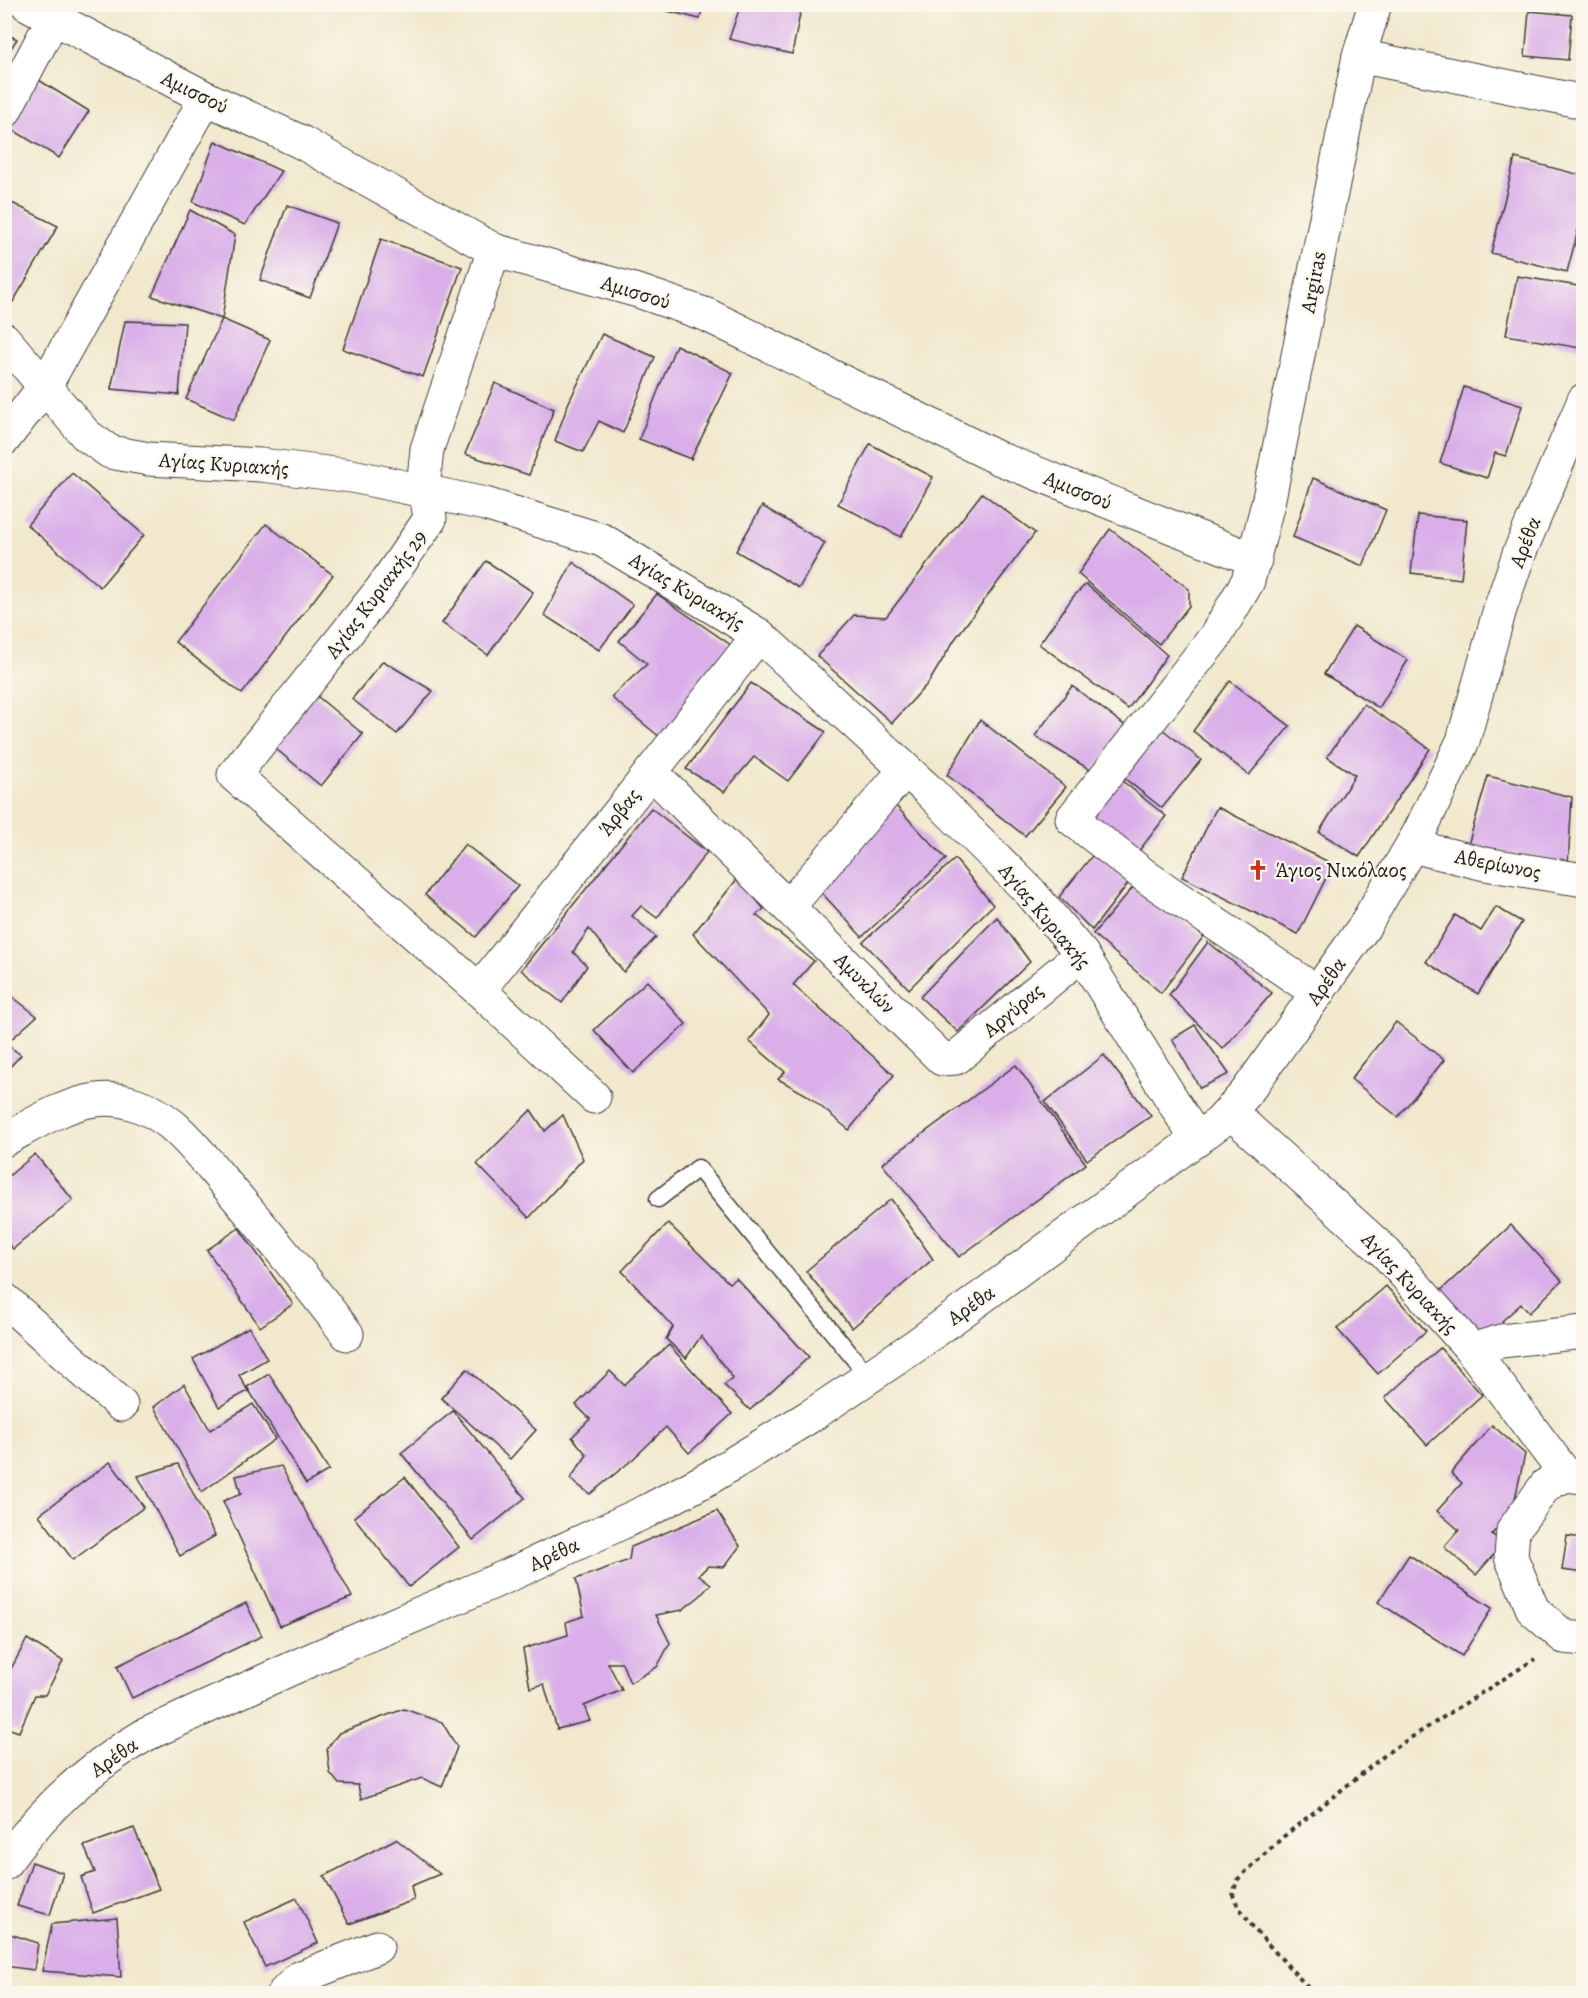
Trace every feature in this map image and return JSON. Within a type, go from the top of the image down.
[{"type":"street","name":"Argiras","points":[[1318,993],[1148,878],[1072,819],[1215,637],[1240,597],[1255,560],[1359,56],[1375,4]]},
{"type":"street","points":[[4,112],[40,12]]},
{"type":"street","name":"Αμισσού","points":[[40,12],[206,98],[301,142],[494,250],[641,292],[707,315],[998,458],[1255,560]]},
{"type":"street","points":[[1359,56],[1584,102]]},
{"type":"street","points":[[4,439],[45,386],[206,98]]},
{"type":"street","name":"Αγίας Κυριακής 29","points":[[479,990],[234,775],[340,643],[426,528],[431,515],[424,471],[429,441],[494,250]]},
{"type":"street","name":"Αγίας Κυριακής","points":[[4,339],[86,435],[110,452],[150,459],[308,470],[485,504],[602,540],[759,635],[905,770],[1031,893],[1082,954],[1197,1140]]},
{"type":"street","name":"Αρέθα","points":[[4,1864],[57,1802],[112,1756],[145,1735],[647,1511],[747,1456],[869,1377],[1197,1140],[1230,1112],[1364,927],[1412,846],[1463,741],[1500,609],[1519,554],[1584,400]]},
{"type":"street","name":"Άρβας","points":[[479,990],[759,635]]},
{"type":"street","points":[[789,906],[905,770]]},
{"type":"street","name":"Αμυκλών","points":[[651,772],[942,1059]]},
{"type":"street","name":"Αθερίωνος","points":[[1412,846],[1475,861],[1584,880]]},
{"type":"street","name":"Αργύρας","points":[[942,1059],[956,1058],[1082,954]]},
{"type":"street","points":[[479,990],[594,1097]]},
{"type":"street","points":[[4,1140],[71,1107],[96,1100],[126,1101],[150,1111],[171,1125],[198,1151],[279,1246],[347,1334]]},
{"type":"street","name":"Αγίας Κυριακής","points":[[1230,1112],[1384,1251],[1472,1350],[1575,1476],[1546,1485],[1531,1502],[1513,1530],[1511,1557],[1533,1610],[1574,1638]]},
{"type":"street","points":[[4,1299],[121,1405]]},
{"type":"street","points":[[1472,1350],[1501,1341],[1584,1332]]},
{"type":"street","points":[[284,1994],[299,1978],[376,1947]]},
{"type":"lane","points":[[658,1199],[698,1168],[869,1377]]},
{"type":"path","points":[[1314,1994],[1255,1930],[1238,1906],[1233,1895],[1237,1880],[1283,1837],[1390,1751],[1436,1719],[1574,1638]]},
{"type":"building","points":[[639,4],[703,4],[700,19]]},
{"type":"building","points":[[741,4],[789,4],[789,9],[801,9],[792,54],[729,39]]},
{"type":"building","points":[[1529,11],[1572,15],[1568,60],[1525,56]]},
{"type":"building","points":[[4,33],[17,39],[4,59]]},
{"type":"building","points":[[37,79],[89,111],[59,158],[8,127]]},
{"type":"building","points":[[215,141],[281,171],[245,225],[193,202]]},
{"type":"building","points":[[1515,158],[1584,176],[1584,208],[1567,272],[1491,253]]},
{"type":"building","points":[[12,203],[58,226],[13,302],[5,296],[5,215]]},
{"type":"building","points":[[287,205],[337,223],[310,298],[260,280]]},
{"type":"building","points":[[190,210],[235,235],[222,319],[152,296]]},
{"type":"building","points":[[381,239],[462,267],[423,377],[343,349]]},
{"type":"building","points":[[1517,276],[1584,287],[1584,328],[1580,348],[1506,335]]},
{"type":"building","points":[[222,319],[270,340],[234,420],[186,399]]},
{"type":"building","points":[[125,321],[185,323],[179,395],[111,389]]},
{"type":"building","points":[[602,334],[655,357],[623,433],[599,421],[583,452],[555,441],[568,404]]},
{"type":"building","points":[[676,345],[733,373],[691,459],[639,439]]},
{"type":"building","points":[[495,383],[554,409],[529,475],[465,454]]},
{"type":"building","points":[[1464,387],[1522,406],[1506,456],[1495,453],[1487,478],[1440,463]]},
{"type":"building","points":[[870,444],[933,477],[901,537],[838,504]]},
{"type":"building","points":[[72,473],[144,535],[100,587],[27,525]]},
{"type":"building","points":[[1313,478],[1386,510],[1363,566],[1293,537]]},
{"type":"building","points":[[982,493],[1035,533],[955,639],[929,682],[892,723],[817,656],[854,615],[886,617]]},
{"type":"building","points":[[762,506],[825,543],[799,588],[736,551]]},
{"type":"building","points":[[1418,515],[1467,520],[1461,579],[1411,573]]},
{"type":"building","points":[[266,524],[333,575],[242,694],[175,642]]},
{"type":"building","points":[[1110,529],[1189,589],[1189,606],[1159,644],[1078,574]]},
{"type":"building","points":[[486,561],[533,592],[488,655],[442,623]]},
{"type":"building","points":[[573,562],[633,605],[599,650],[544,615]]},
{"type":"building","points":[[1086,584],[1167,655],[1128,709],[1039,644],[1073,597]]},
{"type":"building","points":[[657,594],[735,648],[661,738],[611,697],[647,664],[619,641]]},
{"type":"building","points":[[1354,626],[1408,660],[1379,708],[1324,674]]},
{"type":"building","points":[[383,661],[433,691],[397,734],[352,699]]},
{"type":"building","points":[[1230,681],[1290,726],[1249,775],[1193,731]]},
{"type":"building","points":[[751,683],[826,732],[788,781],[754,757],[724,792],[686,769]]},
{"type":"building","points":[[1072,686],[1127,727],[1092,771],[1035,736]]},
{"type":"building","points":[[312,692],[363,734],[321,786],[270,744]]},
{"type":"building","points":[[1364,704],[1430,749],[1359,857],[1319,832],[1355,775],[1327,757]]},
{"type":"building","points":[[980,720],[1066,787],[1025,836],[947,775]]},
{"type":"building","points":[[1157,725],[1201,760],[1162,808],[1119,774]]},
{"type":"building","points":[[1116,776],[1166,816],[1138,852],[1088,813]]},
{"type":"building","points":[[1488,776],[1572,797],[1568,865],[1468,845]]},
{"type":"building","points":[[896,806],[946,859],[862,937],[821,892]]},
{"type":"building","name":"Άγιος Νικόλαος","points":[[1217,807],[1333,864],[1298,934],[1182,877]]},
{"type":"building","points":[[651,808],[707,852],[657,918],[641,906],[632,916],[656,937],[624,972],[589,929],[573,952],[587,966],[562,1003],[521,970]]},
{"type":"building","points":[[465,844],[518,886],[476,937],[425,895]]},
{"type":"building","points":[[1096,851],[1130,881],[1092,930],[1059,897]]},
{"type":"building","points":[[955,859],[993,905],[909,989],[863,942]]},
{"type":"building","points":[[738,878],[764,909],[756,915],[814,961],[793,985],[894,1075],[849,1130],[807,1095],[778,1079],[785,1072],[749,1041],[769,1015],[693,934]]},
{"type":"building","points":[[1135,885],[1204,936],[1161,993],[1093,934]]},
{"type":"building","points":[[1496,907],[1522,922],[1478,994],[1426,962],[1455,915],[1481,931]]},
{"type":"building","points":[[997,917],[1030,962],[958,1032],[920,997]]},
{"type":"building","points":[[1208,942],[1272,993],[1223,1049],[1169,995]]},
{"type":"building","points":[[647,981],[686,1024],[633,1073],[594,1030]]},
{"type":"building","points":[[4,990],[37,1016],[6,1044],[21,1055],[4,1073]]},
{"type":"building","points":[[1396,1022],[1444,1060],[1398,1117],[1351,1079]]},
{"type":"building","points":[[1195,1025],[1229,1074],[1200,1088],[1172,1039]]},
{"type":"building","points":[[1104,1055],[1151,1116],[1087,1160],[1045,1102]]},
{"type":"building","points":[[1016,1065],[1086,1164],[959,1257],[882,1164]]},
{"type":"building","points":[[531,1110],[545,1131],[563,1115],[583,1159],[529,1218],[477,1164]]},
{"type":"building","points":[[35,1154],[73,1200],[13,1249],[4,1239],[4,1180]]},
{"type":"building","points":[[891,1199],[933,1259],[852,1328],[806,1271]]},
{"type":"building","points":[[668,1223],[729,1283],[736,1278],[809,1357],[750,1410],[724,1385],[733,1378],[701,1336],[686,1358],[666,1339],[673,1327],[622,1271]]},
{"type":"building","points":[[1511,1225],[1562,1281],[1529,1313],[1521,1304],[1502,1321],[1508,1328],[1473,1334],[1437,1294]]},
{"type":"building","points":[[239,1228],[293,1304],[260,1327],[207,1250]]},
{"type":"building","points":[[1386,1286],[1426,1331],[1378,1374],[1337,1329]]},
{"type":"building","points":[[249,1327],[267,1359],[239,1375],[248,1391],[219,1407],[193,1359]]},
{"type":"building","points":[[669,1345],[732,1414],[689,1453],[666,1427],[632,1460],[590,1494],[570,1479],[587,1455],[572,1437],[590,1419],[576,1405],[610,1371],[624,1385]]},
{"type":"building","points":[[1440,1348],[1482,1395],[1427,1445],[1385,1398]]},
{"type":"building","points":[[467,1369],[536,1430],[510,1459],[441,1398]]},
{"type":"building","points":[[269,1374],[329,1470],[306,1484],[247,1387]]},
{"type":"building","points":[[184,1384],[210,1430],[253,1404],[275,1439],[202,1492],[154,1407]]},
{"type":"building","points":[[453,1411],[525,1498],[473,1540],[401,1453]]},
{"type":"building","points":[[1492,1425],[1525,1454],[1512,1512],[1492,1534],[1503,1544],[1476,1575],[1444,1547],[1459,1530],[1437,1511],[1462,1483],[1451,1473]]},
{"type":"building","points":[[110,1462],[144,1507],[73,1560],[39,1515]]},
{"type":"building","points":[[178,1464],[215,1536],[180,1556],[138,1476]]},
{"type":"building","points":[[281,1466],[352,1597],[280,1626],[223,1501],[241,1494],[236,1476]]},
{"type":"building","points":[[405,1477],[459,1547],[409,1587],[354,1517]]},
{"type":"building","points":[[717,1511],[740,1546],[724,1567],[708,1566],[699,1575],[711,1584],[700,1596],[682,1610],[656,1615],[670,1643],[657,1667],[630,1683],[622,1663],[608,1663],[622,1690],[584,1706],[590,1721],[557,1729],[544,1684],[530,1688],[523,1649],[568,1635],[566,1622],[584,1616],[576,1579],[629,1560],[631,1547]]},
{"type":"building","points":[[1567,1536],[1584,1538],[1584,1573],[1562,1570]]},
{"type":"building","points":[[1409,1555],[1492,1608],[1462,1656],[1378,1602]]},
{"type":"building","points":[[246,1603],[262,1636],[132,1698],[117,1666]]},
{"type":"building","points":[[27,1639],[63,1661],[45,1695],[35,1695],[19,1732],[4,1727],[4,1682]]},
{"type":"building","points":[[404,1709],[442,1722],[457,1747],[442,1787],[422,1778],[361,1799],[358,1785],[339,1784],[330,1773],[327,1748],[339,1733]]},
{"type":"building","points":[[134,1828],[159,1889],[93,1913],[81,1877],[95,1872],[84,1846]]},
{"type":"building","points":[[396,1839],[440,1874],[411,1886],[414,1900],[349,1924],[324,1876]]},
{"type":"building","points":[[32,1862],[63,1873],[50,1915],[17,1906]]},
{"type":"building","points":[[297,1898],[318,1943],[265,1967],[244,1922]]},
{"type":"building","points":[[117,1918],[121,1977],[42,1971],[52,1924]]},
{"type":"building","points":[[4,1932],[38,1943],[34,1970],[4,1966]]},
{"type":"place","name":"Άγιος Νικόλαος","points":[[1258,870]]}]
